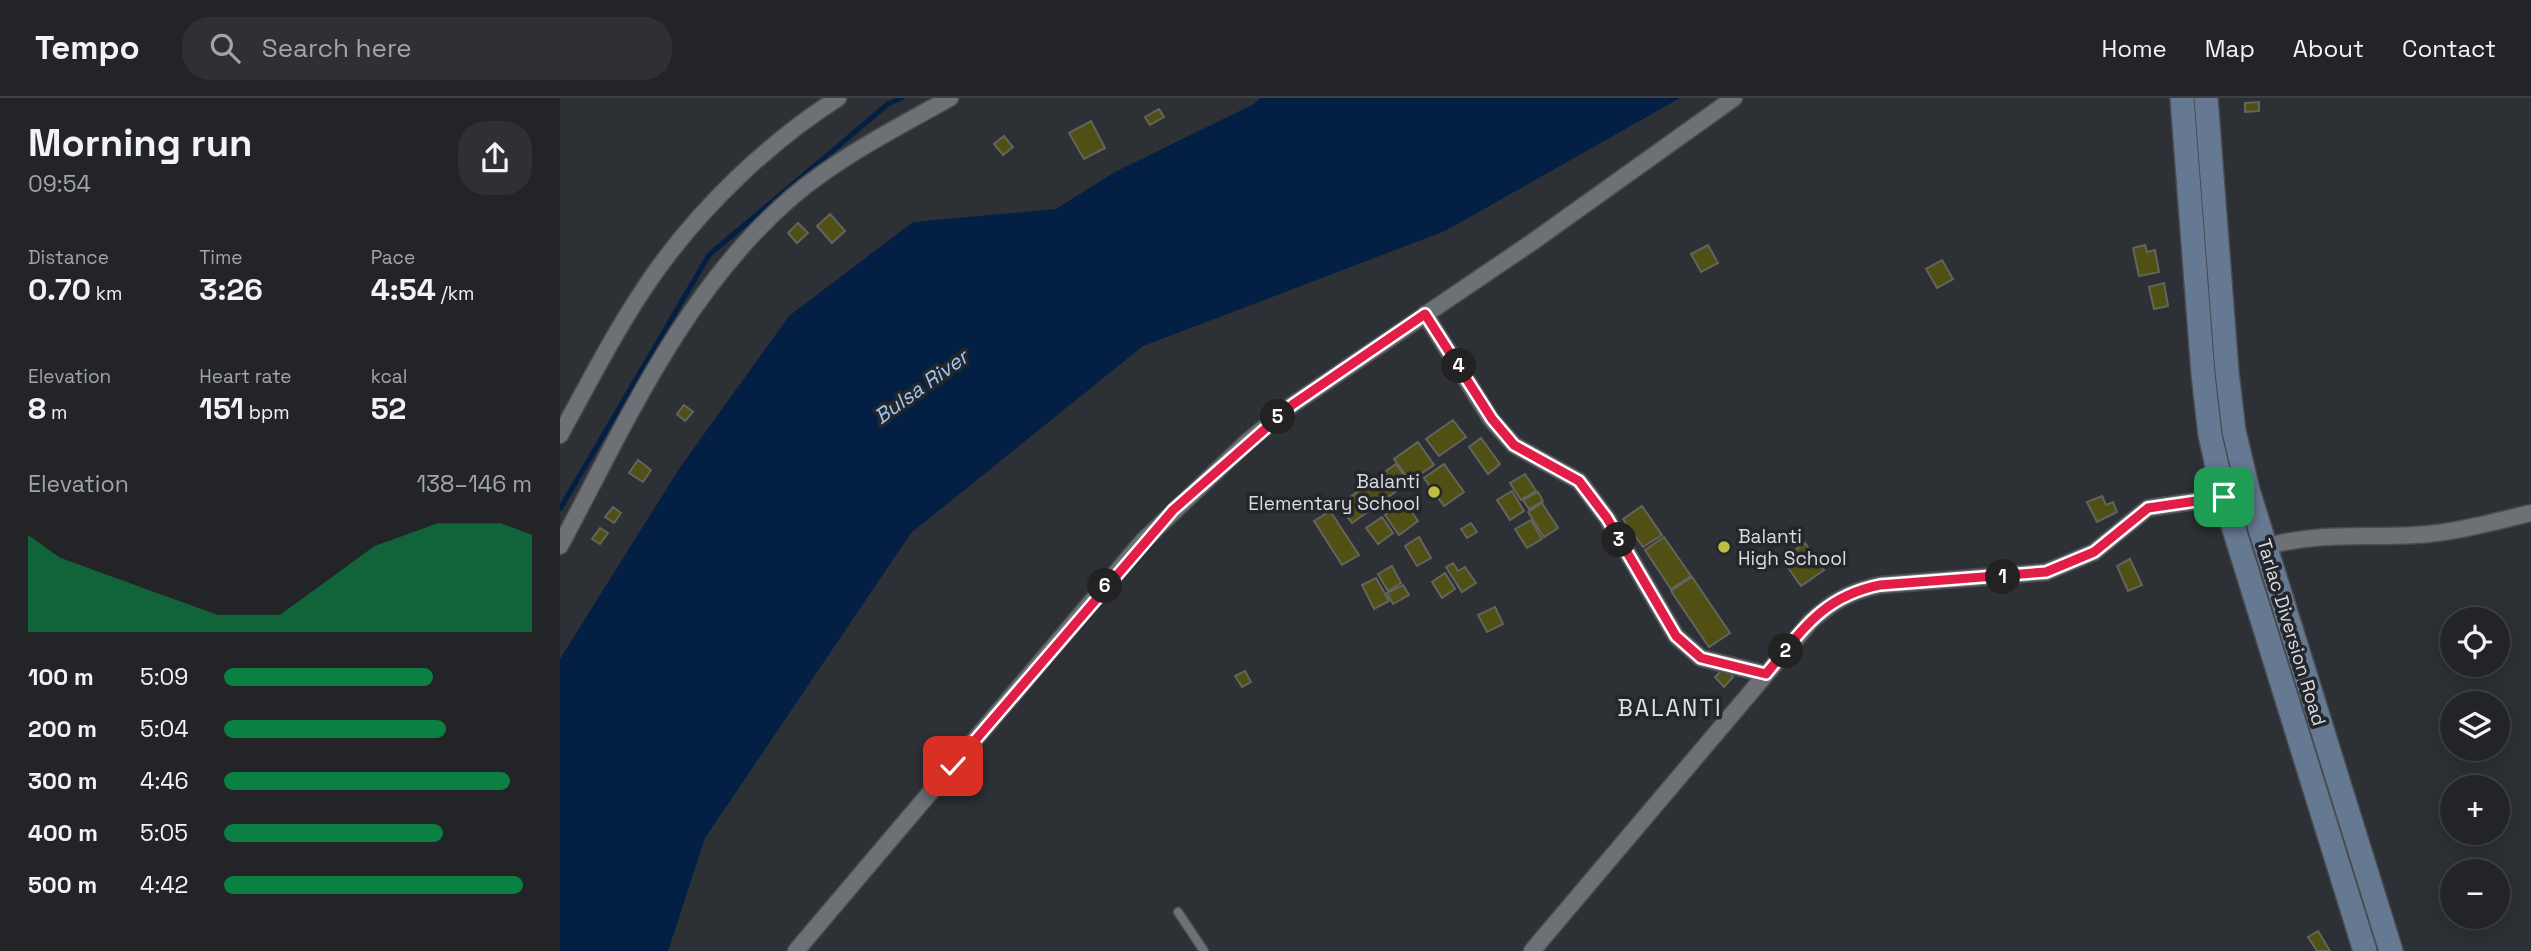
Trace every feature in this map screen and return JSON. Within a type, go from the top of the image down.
[{"type":"main road","name":"Tarlac Diversion Road","points":[[2182,98],[2210,435],[2224,497],[2365,951]]},
{"type":"main road","name":"Tarlac Diversion Road","points":[[2206,98],[2234,431],[2265,547],[2391,951]]},
{"type":"main road","points":[[2224,497],[2248,490]]},
{"type":"main road","points":[[2242,555],[2265,547]]},
{"type":"street","points":[[560,435],[629,312],[674,247],[736,181],[781,140],[838,98]]},
{"type":"street","points":[[560,546],[666,350],[695,303],[725,264],[774,214],[813,181],[878,138],[950,98]]},
{"type":"street","points":[[796,951],[1143,541],[1173,510],[1292,405],[1531,243],[1734,98]]},
{"type":"street","points":[[1425,314],[1492,419],[1514,445],[1579,481],[1607,518],[1676,636],[1701,658],[1766,674]]},
{"type":"street","points":[[1532,951],[1811,621],[1834,600],[1856,590],[1880,585],[2046,572],[2094,552],[2148,508],[2224,497]]},
{"type":"street","points":[[2265,547],[2311,536],[2416,535],[2450,531],[2531,513]]},
{"type":"lane","points":[[1178,912],[1204,951]]},
{"type":"water","name":"Bulsa River","points":[[1260,98],[1680,98],[1445,231],[1143,346],[911,533],[705,838],[668,951],[560,951],[560,659],[679,469],[789,316],[913,222],[1056,209],[1115,172],[1254,104]]},
{"type":"building","points":[[2259,102],[2259,111],[2245,112],[2245,103]]},
{"type":"building","points":[[1159,109],[1164,117],[1150,125],[1145,117]]},
{"type":"building","points":[[1091,121],[1105,148],[1084,159],[1069,133]]},
{"type":"building","points":[[1004,136],[1013,147],[1003,155],[994,144]]},
{"type":"building","points":[[830,214],[845,231],[832,243],[817,226]]},
{"type":"building","points":[[798,223],[808,233],[797,243],[788,233]]},
{"type":"building","points":[[1708,245],[1718,263],[1701,272],[1691,254]]},
{"type":"building","points":[[2145,245],[2147,252],[2155,250],[2159,272],[2139,276],[2133,248]]},
{"type":"building","points":[[1942,260],[1953,279],[1937,288],[1926,269]]},
{"type":"building","points":[[2164,283],[2168,306],[2154,309],[2149,287]]},
{"type":"building","points":[[684,405],[693,412],[685,421],[677,414]]},
{"type":"building","points":[[1453,420],[1466,437],[1439,456],[1426,439]]},
{"type":"building","points":[[1481,438],[1500,464],[1488,474],[1469,447]]},
{"type":"building","points":[[1418,442],[1434,465],[1410,481],[1394,459]]},
{"type":"building","points":[[638,460],[651,470],[643,482],[629,473]]},
{"type":"building","points":[[1396,464],[1409,482],[1352,523],[1339,505]]},
{"type":"building","points":[[1444,464],[1464,492],[1444,506],[1424,478]]},
{"type":"building","points":[[1525,474],[1536,491],[1521,500],[1510,483]]},
{"type":"building","points":[[1512,491],[1524,511],[1510,520],[1497,500]]},
{"type":"building","points":[[1538,492],[1543,501],[1529,509],[1523,500]]},
{"type":"building","points":[[2102,496],[2106,505],[2113,502],[2117,512],[2097,522],[2087,502]]},
{"type":"building","points":[[1404,501],[1418,521],[1399,535],[1385,515]]},
{"type":"building","points":[[1542,503],[1558,528],[1544,537],[1528,512]]},
{"type":"building","points":[[1642,506],[1662,535],[1643,547],[1623,519]]},
{"type":"building","points":[[613,507],[621,513],[614,523],[605,517]]},
{"type":"building","points":[[1330,511],[1359,555],[1342,565],[1314,521]]},
{"type":"building","points":[[1382,517],[1393,533],[1378,544],[1366,528]]},
{"type":"building","points":[[1531,520],[1542,539],[1527,548],[1515,529]]},
{"type":"building","points":[[1471,523],[1477,532],[1467,538],[1461,529]]},
{"type":"building","points":[[600,528],[608,533],[600,544],[592,539]]},
{"type":"building","points":[[1419,537],[1431,558],[1417,566],[1405,546]]},
{"type":"building","points":[[1664,537],[1691,576],[1671,589],[1645,550]]},
{"type":"building","points":[[1805,543],[1824,570],[1801,586],[1782,559]]},
{"type":"building","points":[[2130,559],[2142,585],[2128,591],[2117,566]]},
{"type":"building","points":[[1453,563],[1458,571],[1465,567],[1476,583],[1462,592],[1446,567]]},
{"type":"building","points":[[1392,566],[1401,583],[1388,591],[1378,574]]},
{"type":"building","points":[[1445,573],[1455,589],[1442,598],[1432,582]]},
{"type":"building","points":[[1692,577],[1730,633],[1709,647],[1671,591]]},
{"type":"building","points":[[1376,578],[1389,601],[1374,609],[1362,585]]},
{"type":"building","points":[[1403,585],[1409,595],[1393,604],[1387,593]]},
{"type":"building","points":[[1495,607],[1503,624],[1487,632],[1478,615]]},
{"type":"building","points":[[1724,668],[1733,677],[1724,687],[1715,677]]},
{"type":"building","points":[[1245,671],[1251,682],[1242,687],[1235,676]]},
{"type":"building","points":[[2318,931],[2330,951],[2317,951],[2308,937]]},
{"type":"waterway","points":[[560,509],[709,255],[888,104],[902,98]]},
{"type":"place","name":"Balanti Elementary School","points":[[1434,492]]},
{"type":"place","name":"Balanti High School","points":[[1724,547]]},
{"type":"district","name":"BALANTI","points":[[1670,708]]},
{"type":"route","points":[[953,766],[1143,541],[1173,510],[1292,405],[1425,314],[1492,419],[1514,445],[1579,481],[1607,518],[1676,636],[1701,658],[1766,674],[1811,621],[1834,600],[1856,590],[1880,585],[2046,572],[2071,564],[2094,552],[2117,535],[2132,518],[2148,508],[2224,497]]}]
